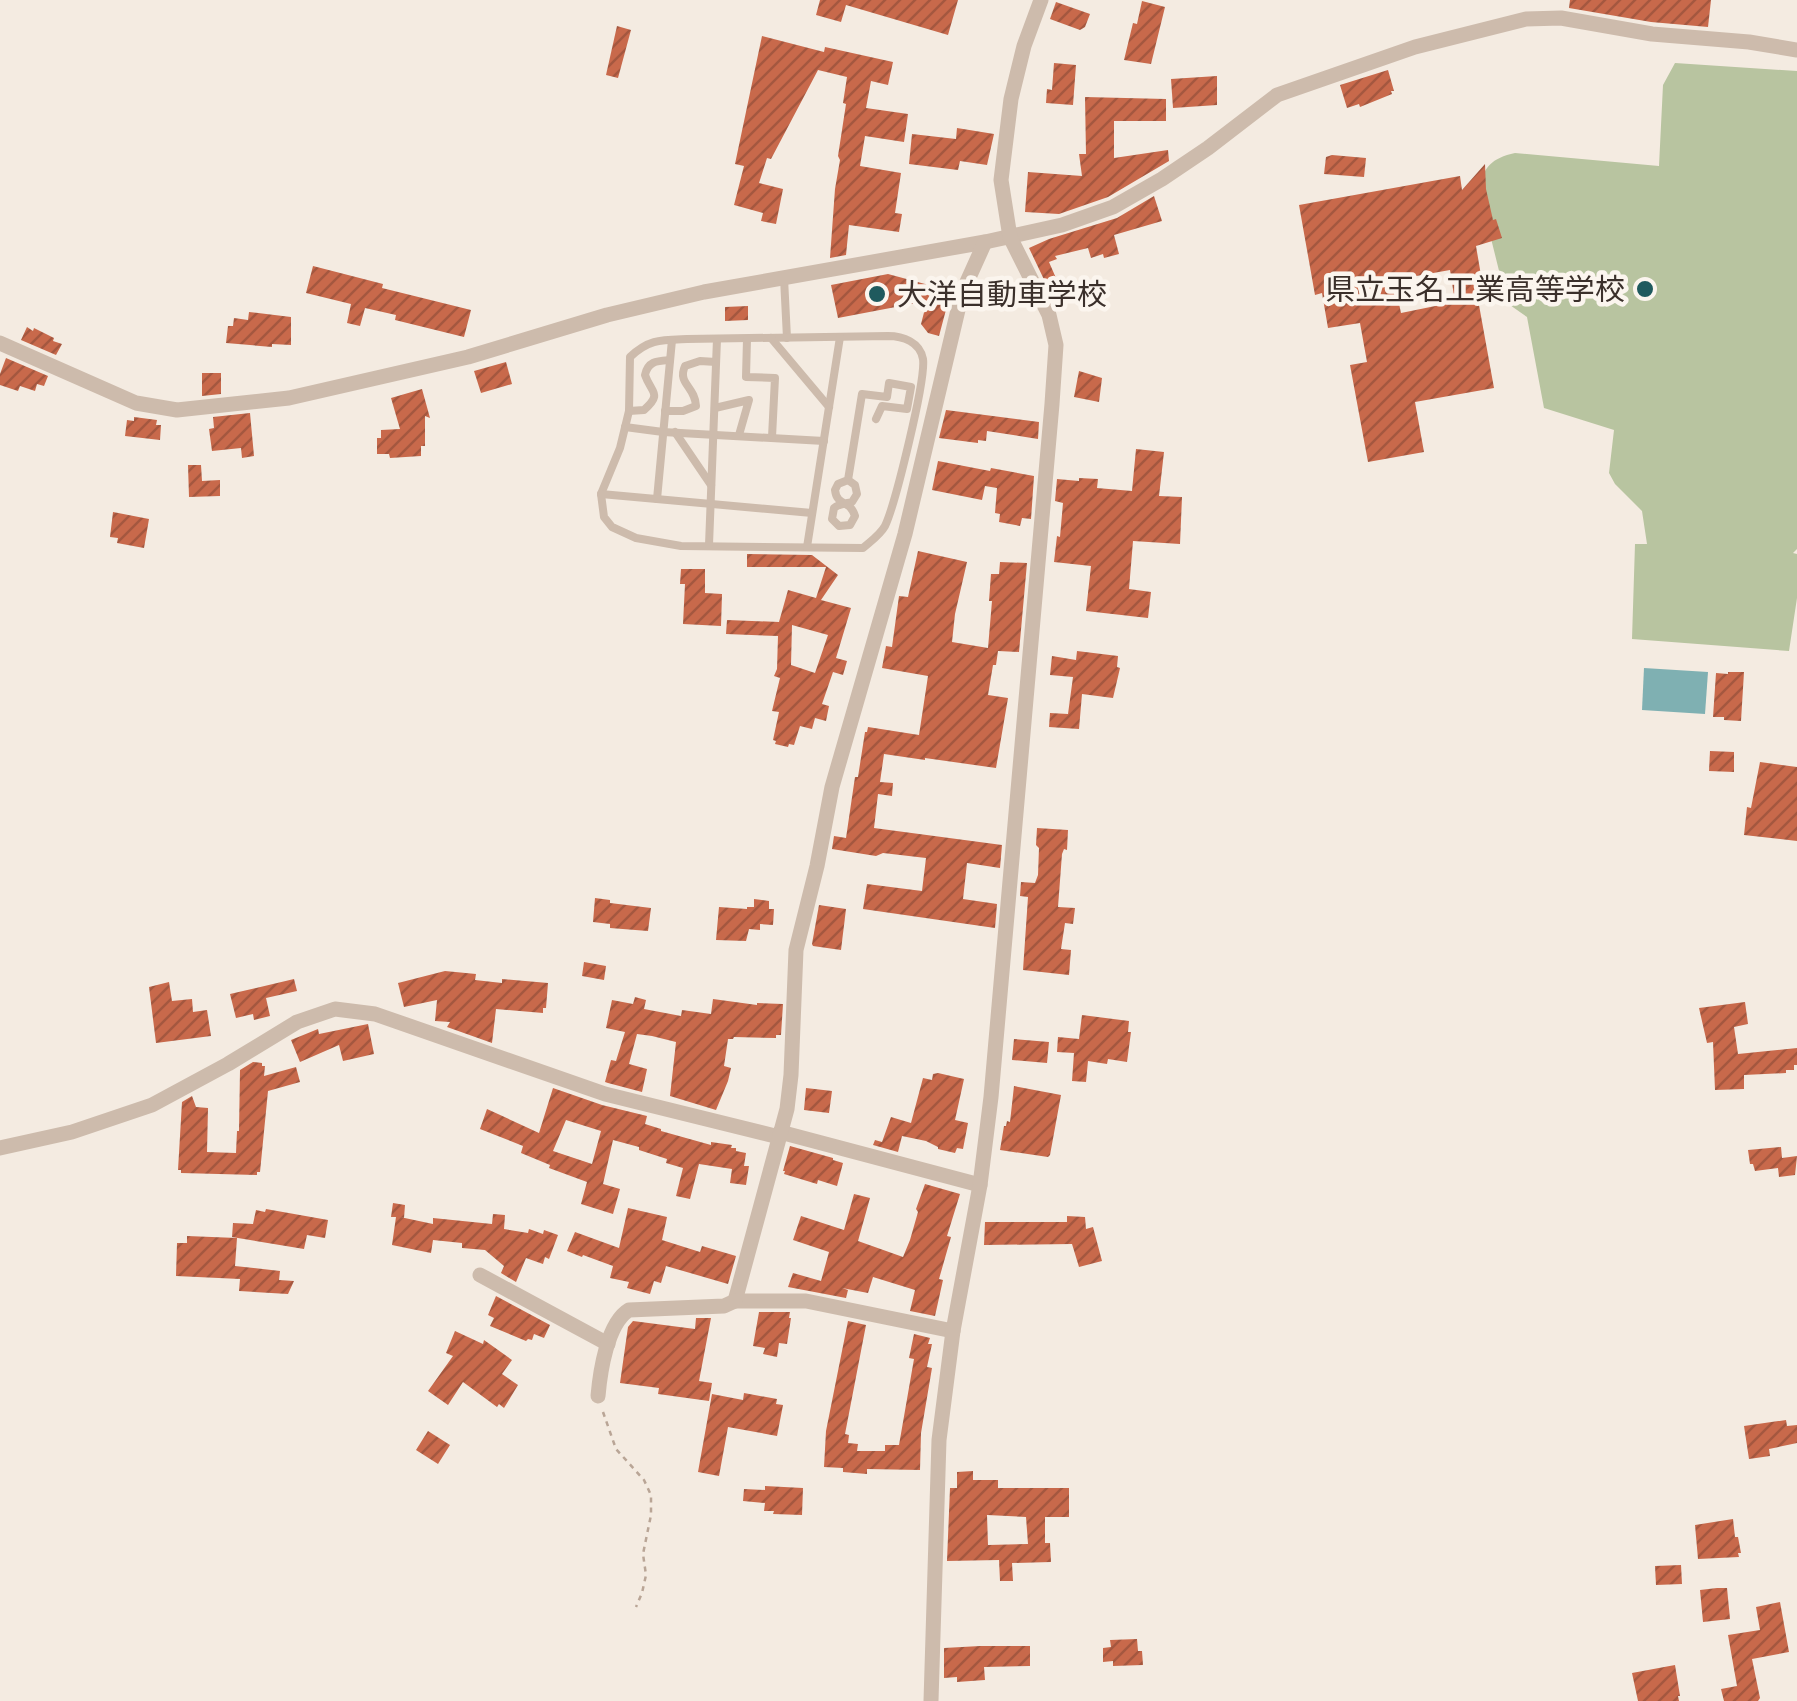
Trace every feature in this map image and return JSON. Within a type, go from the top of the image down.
[{"type":"street","points":[[931,1701],[938,1457],[952,1331],[980,1186],[991,1097],[1056,345],[1049,316],[1010,237],[1002,180],[1011,99],[1041,0]]},
{"type":"street","points":[[0,343],[136,403],[177,410],[290,398],[468,357],[704,292],[1062,225],[1113,207],[1162,179],[1277,95],[1415,47],[1526,19],[1561,18],[1652,34],[1797,50]]},
{"type":"street","points":[[735,1301],[787,1109],[796,950],[832,787],[905,534],[962,293],[985,242]]},
{"type":"street","points":[[0,1148],[72,1132],[152,1104],[297,1022],[335,1009],[375,1014],[605,1094],[980,1186]]},
{"type":"street","points":[[480,1275],[608,1344]]},
{"type":"street","points":[[598,1396],[608,1344],[620,1315],[628,1310],[806,1300],[952,1331]]},
{"type":"lane","points":[[784,278],[788,338]]},
{"type":"lane","points":[[899,336],[915,343],[923,356],[884,528],[863,548],[670,544],[612,527],[604,517],[601,494],[626,427],[630,356],[643,345],[672,340],[788,338],[899,336]]},
{"type":"lane","points":[[807,547],[840,337]]},
{"type":"lane","points":[[771,338],[829,407]]},
{"type":"lane","points":[[709,545],[717,339]]},
{"type":"lane","points":[[746,339],[746,377],[775,378],[772,437]]},
{"type":"lane","points":[[657,499],[672,340]]},
{"type":"lane","points":[[629,411],[644,410],[654,400],[656,394],[644,375],[646,367],[670,360]]},
{"type":"lane","points":[[665,411],[683,412],[696,406],[694,391],[683,380],[685,366],[700,361],[716,362]]},
{"type":"lane","points":[[848,480],[862,394],[887,397],[889,384],[911,387],[913,401],[908,409],[882,406],[876,419]]},
{"type":"lane","points":[[715,408],[750,400],[738,435]]},
{"type":"lane","points":[[626,427],[824,440]]},
{"type":"lane","points":[[675,432],[712,486]]},
{"type":"lane","points":[[848,480],[856,485],[857,494],[852,502],[844,503],[837,500],[835,490],[848,480]]},
{"type":"lane","points":[[601,494],[812,513]]},
{"type":"path","points":[[598,1396],[616,1449],[652,1495],[652,1515],[643,1554],[646,1575],[636,1606]]},
{"type":"green space","name":"県立玉名工業高等学校","points":[[1675,63],[1797,71],[1797,549],[1793,553],[1797,554],[1797,598],[1789,651],[1632,639],[1635,544],[1647,544],[1642,511],[1609,473],[1614,430],[1544,408],[1527,317],[1507,303],[1479,190],[1490,165],[1515,153],[1659,166],[1663,85]]},
{"type":"water","points":[[1644,668],[1708,672],[1705,714],[1642,710]]},
{"type":"building","points":[[820,0],[958,0],[948,35],[846,5],[841,22],[816,15]]},
{"type":"building","points":[[1570,0],[1711,0],[1708,27],[1569,8]]},
{"type":"building","points":[[1142,1],[1165,7],[1151,64],[1124,60]]},
{"type":"building","points":[[1056,2],[1090,14],[1085,27],[1080,30],[1050,19]]},
{"type":"building","points":[[617,26],[631,30],[618,78],[606,75]]},
{"type":"building","points":[[762,36],[824,52],[825,47],[893,62],[888,85],[871,81],[866,108],[908,114],[904,142],[865,136],[860,166],[901,173],[895,213],[902,214],[899,232],[849,225],[846,255],[830,258],[847,77],[818,70],[771,159],[767,158],[759,183],[783,189],[776,224],[761,221],[763,213],[734,205],[744,166],[735,164]]},
{"type":"building","points":[[1054,63],[1076,65],[1073,105],[1046,103],[1047,89],[1052,90]]},
{"type":"building","points":[[1388,70],[1392,94],[1347,108],[1340,85]]},
{"type":"building","points":[[1217,76],[1217,105],[1173,108],[1171,79]]},
{"type":"building","points":[[1085,97],[1166,99],[1166,121],[1114,121],[1114,158],[1168,150],[1169,161],[1108,197],[1059,214],[1025,212],[1028,172],[1082,176],[1079,154],[1086,154]]},
{"type":"building","points":[[957,128],[994,134],[987,165],[960,161],[958,170],[909,164],[912,134],[956,139]]},
{"type":"building","points":[[1326,157],[1366,158],[1364,177],[1324,174]]},
{"type":"building","points":[[1485,164],[1493,220],[1496,219],[1502,238],[1476,246],[1484,293],[1477,294],[1494,388],[1415,402],[1424,452],[1368,462],[1350,365],[1367,362],[1360,323],[1328,328],[1322,293],[1315,295],[1299,205],[1460,176],[1462,190]],"holes":[[[1450,270],[1455,302],[1401,313],[1394,280]]]},
{"type":"building","points":[[1154,196],[1162,221],[1114,235],[1119,254],[1091,258],[1088,248],[1055,256],[1057,259],[1049,262],[1059,285],[1049,290],[1029,248],[1117,218]]},
{"type":"building","points":[[313,266],[471,310],[464,337],[395,320],[396,315],[365,308],[360,326],[347,323],[351,304],[306,293]]},
{"type":"building","name":"大洋自動車学校","points":[[888,274],[951,291],[939,336],[928,333],[921,324],[927,301],[838,318],[831,285]]},
{"type":"building","points":[[748,306],[748,320],[725,321],[725,307]]},
{"type":"building","points":[[249,312],[291,317],[291,345],[226,343],[228,326],[233,326],[234,318],[248,320]]},
{"type":"building","points":[[27,327],[62,344],[56,355],[21,340]]},
{"type":"building","points":[[6,358],[48,376],[44,386],[37,384],[35,391],[20,386],[18,391],[0,385]]},
{"type":"building","points":[[506,362],[512,384],[481,393],[474,371]]},
{"type":"building","points":[[1079,371],[1102,378],[1099,402],[1074,397]]},
{"type":"building","points":[[202,373],[221,373],[221,394],[202,396]]},
{"type":"building","points":[[422,389],[430,418],[425,416],[421,456],[390,458],[389,454],[377,454],[381,430],[400,429],[391,398]]},
{"type":"building","points":[[946,410],[1039,422],[1038,439],[987,431],[986,441],[978,443],[939,438]]},
{"type":"building","points":[[250,413],[254,456],[242,458],[241,448],[212,451],[209,429],[214,428],[213,417]]},
{"type":"building","points":[[134,417],[157,420],[156,425],[161,425],[160,440],[125,436],[127,420],[134,421]]},
{"type":"building","points":[[1136,449],[1164,452],[1159,496],[1182,497],[1180,544],[1133,541],[1129,589],[1151,592],[1148,618],[1086,611],[1091,566],[1054,562],[1063,503],[1055,501],[1057,479],[1098,479],[1097,488],[1132,491]]},
{"type":"building","points":[[938,461],[1034,476],[1031,519],[1022,518],[1020,526],[999,522],[1000,514],[995,513],[997,488],[985,486],[982,500],[932,490]]},
{"type":"building","points":[[188,465],[201,465],[202,481],[220,480],[220,496],[189,497]]},
{"type":"building","points":[[113,512],[149,519],[144,548],[117,543],[118,538],[110,537]]},
{"type":"building","points":[[918,551],[967,562],[952,642],[988,648],[991,574],[999,574],[1000,562],[1027,563],[1019,652],[998,651],[988,695],[1008,698],[996,768],[884,754],[880,782],[893,783],[892,796],[878,794],[874,828],[1002,845],[1000,868],[967,863],[963,899],[997,904],[995,928],[863,909],[867,884],[922,891],[926,858],[832,849],[834,836],[846,838],[855,777],[868,727],[919,735],[928,676],[882,668],[886,646],[892,647],[899,596],[908,597]]},
{"type":"building","points":[[747,554],[812,555],[838,575],[821,600],[851,608],[836,658],[847,661],[843,675],[833,672],[822,704],[829,706],[826,721],[815,718],[812,729],[800,726],[794,745],[788,747],[773,740],[779,712],[772,711],[780,678],[774,676],[778,636],[726,634],[727,620],[779,622],[788,590],[816,598],[826,567],[747,567]],"holes":[[[792,625],[828,635],[815,673],[791,665]]]},
{"type":"building","points":[[681,569],[705,569],[705,593],[722,594],[721,626],[683,624],[685,584],[680,584]]},
{"type":"building","points":[[1077,651],[1118,656],[1120,668],[1113,698],[1082,694],[1079,729],[1049,727],[1050,713],[1068,714],[1073,677],[1050,675],[1052,656],[1076,660]]},
{"type":"building","points":[[1744,672],[1741,721],[1713,717],[1716,673]]},
{"type":"building","points":[[1710,751],[1734,752],[1734,772],[1709,771]]},
{"type":"building","points":[[1760,762],[1797,767],[1797,841],[1744,835],[1747,807],[1751,808]]},
{"type":"building","points":[[1037,828],[1068,830],[1058,907],[1075,908],[1073,924],[1065,923],[1061,949],[1071,950],[1069,975],[1023,970],[1028,897],[1020,896],[1021,882],[1035,883],[1038,875]]},
{"type":"building","points":[[595,898],[651,908],[648,931],[610,928],[610,924],[593,922]]},
{"type":"building","points":[[754,899],[769,901],[769,909],[774,909],[773,925],[760,924],[760,930],[749,929],[746,941],[716,940],[719,907],[747,909],[754,907]]},
{"type":"building","points":[[819,905],[846,909],[841,950],[812,944]]},
{"type":"building","points":[[584,962],[606,966],[604,980],[582,976]]},
{"type":"building","points":[[445,971],[476,974],[475,980],[548,983],[546,1008],[543,1013],[496,1009],[492,1043],[447,1027],[450,1022],[435,1021],[437,1000],[404,1007],[398,983]]},
{"type":"building","points":[[294,979],[297,991],[266,998],[270,1016],[254,1020],[253,1014],[236,1018],[230,994]]},
{"type":"building","points":[[169,982],[172,1001],[192,999],[193,1012],[207,1010],[211,1036],[156,1043],[149,987]]},
{"type":"building","points":[[635,997],[646,1000],[644,1009],[681,1016],[682,1010],[711,1014],[713,999],[783,1004],[781,1035],[728,1039],[724,1066],[731,1068],[716,1110],[670,1096],[676,1042],[637,1034],[629,1064],[647,1069],[642,1092],[605,1082],[625,1032],[606,1028],[612,1000],[633,1004]]},
{"type":"building","points":[[1745,1002],[1748,1024],[1734,1027],[1738,1054],[1797,1048],[1797,1065],[1786,1073],[1744,1075],[1744,1089],[1715,1090],[1713,1042],[1707,1043],[1699,1008]]},
{"type":"building","points":[[1082,1015],[1129,1021],[1131,1032],[1127,1062],[1088,1061],[1086,1082],[1072,1081],[1074,1053],[1057,1052],[1058,1037],[1079,1039]]},
{"type":"building","points":[[368,1024],[374,1054],[343,1061],[339,1045],[300,1062],[291,1040],[318,1029],[319,1034]]},
{"type":"building","points":[[1014,1039],[1049,1042],[1047,1063],[1012,1060]]},
{"type":"building","points":[[253,1062],[265,1066],[264,1076],[296,1067],[300,1082],[268,1091],[260,1172],[181,1173],[178,1170],[182,1102],[192,1096],[196,1107],[208,1108],[207,1152],[236,1153],[240,1070]]},
{"type":"building","points":[[933,1074],[964,1079],[955,1120],[968,1123],[963,1149],[957,1148],[955,1153],[902,1136],[898,1152],[873,1145],[875,1140],[882,1142],[891,1117],[911,1123],[923,1078],[932,1080]]},
{"type":"building","points":[[1014,1086],[1061,1095],[1048,1157],[1000,1150],[1004,1126],[1010,1122]]},
{"type":"building","points":[[553,1088],[647,1116],[645,1124],[661,1131],[711,1145],[732,1145],[736,1151],[746,1153],[746,1185],[730,1183],[732,1169],[699,1164],[690,1199],[676,1196],[683,1168],[639,1147],[613,1140],[603,1184],[620,1189],[613,1214],[581,1204],[587,1182],[549,1168],[550,1165],[521,1153],[523,1146],[480,1129],[487,1109],[539,1133]],"holes":[[[566,1120],[601,1131],[592,1164],[553,1151]]]},
{"type":"building","points":[[806,1088],[832,1091],[829,1113],[804,1110]]},
{"type":"building","points":[[790,1146],[843,1163],[837,1186],[784,1174]]},
{"type":"building","points":[[1781,1147],[1782,1158],[1797,1156],[1795,1175],[1779,1177],[1778,1168],[1755,1171],[1748,1150]]},
{"type":"building","points":[[925,1184],[960,1194],[947,1236],[951,1237],[939,1279],[943,1280],[935,1316],[910,1311],[915,1290],[873,1277],[868,1293],[842,1288],[848,1290],[846,1298],[788,1287],[793,1273],[821,1281],[829,1252],[793,1240],[801,1216],[844,1230],[854,1194],[870,1198],[858,1241],[903,1257]]},
{"type":"building","points":[[393,1203],[405,1205],[404,1218],[433,1224],[433,1218],[492,1224],[493,1214],[505,1215],[504,1229],[528,1233],[529,1229],[543,1234],[544,1230],[558,1235],[549,1259],[545,1257],[543,1264],[526,1258],[516,1282],[501,1273],[504,1266],[485,1250],[462,1248],[462,1243],[433,1240],[431,1253],[392,1245],[396,1217],[391,1217]]},
{"type":"building","points":[[628,1208],[667,1217],[662,1240],[700,1252],[702,1246],[736,1256],[728,1284],[666,1266],[661,1283],[654,1281],[650,1294],[627,1288],[629,1282],[610,1278],[613,1266],[567,1251],[575,1232],[619,1248]]},
{"type":"building","points":[[256,1210],[328,1220],[325,1238],[307,1235],[304,1249],[232,1237],[233,1223],[253,1224]]},
{"type":"building","points":[[1067,1216],[1085,1217],[1086,1229],[1093,1227],[1102,1261],[1079,1267],[1072,1244],[984,1245],[985,1222],[1067,1222]]},
{"type":"building","points":[[187,1236],[237,1238],[235,1266],[280,1271],[279,1280],[294,1281],[288,1294],[239,1291],[240,1279],[176,1276],[177,1243],[187,1243]]},
{"type":"building","points":[[496,1296],[550,1325],[544,1338],[534,1334],[532,1340],[526,1341],[490,1326],[494,1318],[488,1315]]},
{"type":"building","points":[[759,1312],[790,1312],[787,1344],[779,1343],[777,1357],[763,1354],[765,1348],[753,1346]]},
{"type":"building","points":[[696,1318],[711,1318],[699,1381],[712,1383],[709,1401],[658,1394],[659,1388],[620,1383],[628,1327],[633,1321],[695,1329]]},
{"type":"building","points":[[848,1321],[866,1325],[845,1434],[849,1435],[848,1443],[858,1444],[857,1451],[885,1451],[885,1445],[899,1445],[914,1359],[909,1358],[914,1334],[930,1338],[927,1367],[932,1368],[921,1433],[920,1470],[867,1469],[867,1474],[824,1467],[826,1431]]},
{"type":"building","points":[[455,1331],[483,1344],[484,1340],[512,1360],[502,1374],[518,1385],[504,1408],[463,1382],[448,1405],[428,1391],[453,1356],[446,1353]]},
{"type":"building","points":[[744,1393],[777,1399],[776,1404],[783,1405],[777,1436],[728,1427],[719,1476],[698,1472],[712,1394],[743,1400]]},
{"type":"building","points":[[1786,1420],[1787,1426],[1797,1425],[1797,1443],[1769,1449],[1770,1456],[1749,1459],[1744,1426]]},
{"type":"building","points":[[428,1431],[450,1445],[438,1464],[416,1450]]},
{"type":"building","points":[[973,1471],[973,1480],[998,1480],[998,1488],[1069,1488],[1069,1517],[1045,1517],[1045,1543],[1050,1543],[1051,1562],[1012,1563],[1013,1581],[1000,1581],[999,1560],[947,1561],[950,1488],[957,1488],[957,1472]],"holes":[[[987,1515],[1026,1517],[1028,1544],[988,1545]]]},
{"type":"building","points":[[765,1486],[803,1488],[802,1515],[773,1514],[774,1511],[764,1511],[765,1503],[743,1501],[744,1489],[765,1490]]},
{"type":"building","points":[[1733,1519],[1739,1557],[1698,1559],[1695,1525]]},
{"type":"building","points":[[1681,1565],[1682,1584],[1656,1585],[1655,1566]]},
{"type":"building","points":[[1727,1588],[1730,1619],[1703,1622],[1700,1590]]},
{"type":"building","points":[[1780,1602],[1789,1652],[1752,1659],[1758,1701],[1724,1701],[1721,1689],[1737,1686],[1728,1635],[1760,1630],[1756,1607]]},
{"type":"building","points":[[1137,1639],[1143,1665],[1113,1666],[1113,1661],[1103,1662],[1103,1648],[1111,1647],[1110,1640]]},
{"type":"building","points":[[1030,1646],[1030,1666],[984,1667],[985,1680],[957,1682],[957,1677],[944,1678],[944,1648]]},
{"type":"building","points":[[1675,1665],[1679,1701],[1638,1701],[1632,1673]]},
{"type":"place","name":"県立玉名工業高等学校","points":[[1645,289]]},
{"type":"place","name":"大洋自動車学校","points":[[877,294]]}]
